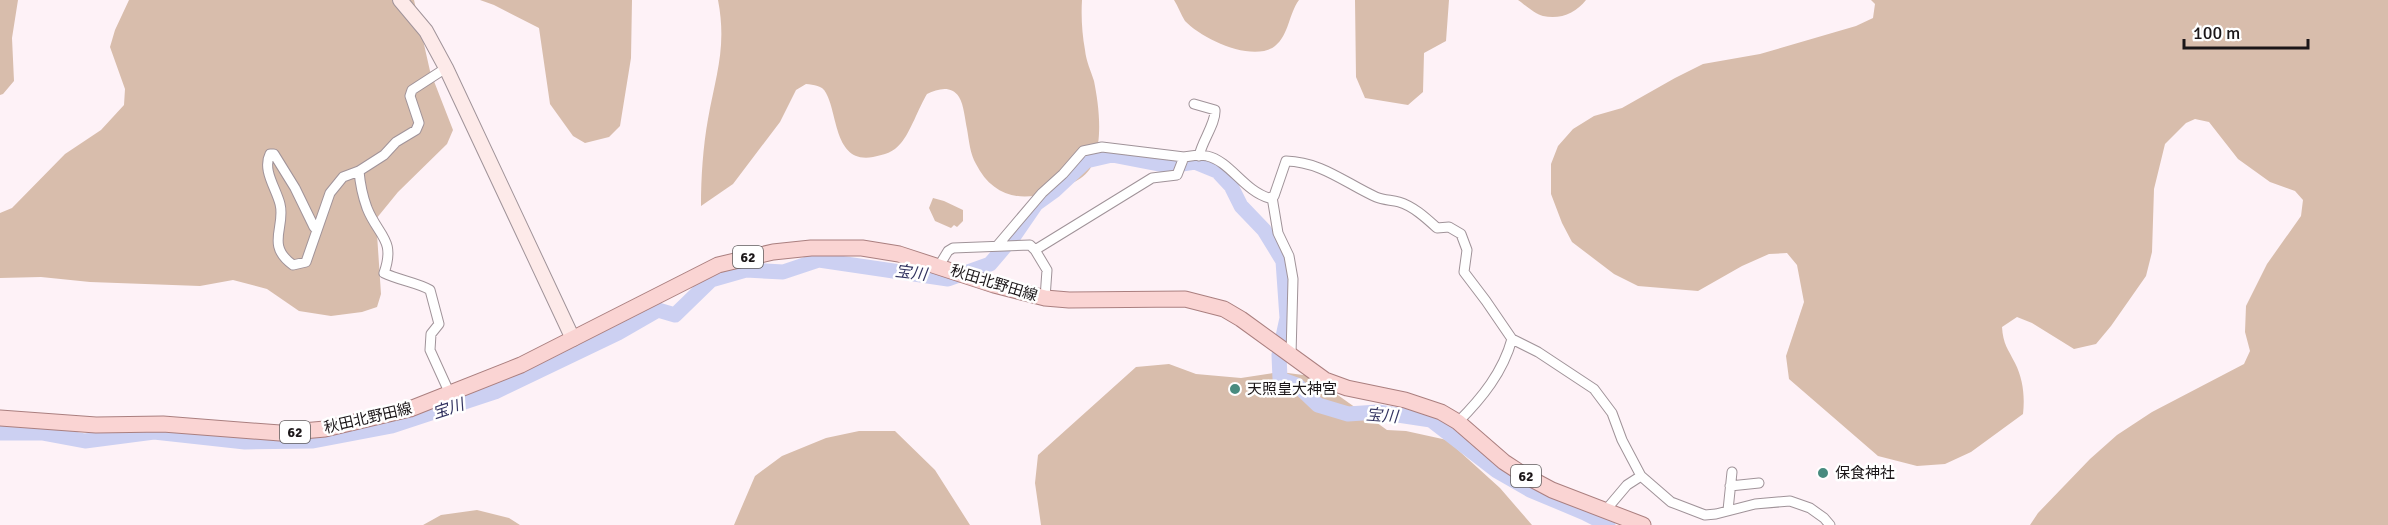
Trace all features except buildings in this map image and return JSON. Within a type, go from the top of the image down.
[{"type":"main road","name":"秋田北野田線","points":[[0,418],[96,425],[163,424],[280,433],[308,431],[410,409],[450,394],[521,365],[710,268],[736,259],[773,252],[851,247],[899,254],[1045,298],[1069,300],[1185,299],[1224,309],[1325,380],[1347,388],[1428,406],[1458,422],[1504,462],[1524,475],[1552,490],[1643,525]]},
{"type":"street","points":[[400,0],[426,31],[446,68],[573,339]]},
{"type":"street","points":[[317,227],[314,227],[295,188],[274,154],[270,154],[267,162],[272,188],[280,205],[279,249],[284,258],[293,265],[306,262],[330,193],[342,177],[359,171],[384,156],[396,142],[416,130],[419,123],[411,104],[412,90],[446,68]]},
{"type":"street","points":[[1194,104],[1215,110],[1215,118],[1202,143],[1199,156]]},
{"type":"street","points":[[1004,246],[1042,193],[1083,151],[1102,147],[1182,162],[1199,156],[1208,156],[1222,164],[1258,195],[1272,197]]},
{"type":"street","points":[[1288,354],[1293,279],[1288,256],[1278,233],[1272,197],[1286,161],[1304,161],[1377,197],[1401,202],[1423,215],[1437,228],[1449,227],[1461,234],[1467,250],[1464,272],[1512,339],[1538,352],[1594,389],[1612,413],[1622,440],[1641,476],[1671,502],[1704,520],[1728,510],[1776,501],[1790,501],[1810,508],[1830,525]]},
{"type":"street","points":[[1035,250],[1152,178],[1177,174],[1182,162]]},
{"type":"street","points":[[359,171],[367,209],[387,244],[389,254],[384,273],[430,290],[439,324],[431,334],[430,350],[450,394]]},
{"type":"street","points":[[944,268],[948,251],[952,248],[1030,245],[1047,270],[1045,298]]},
{"type":"street","points":[[1458,422],[1490,386],[1508,352],[1512,339]]},
{"type":"street","points":[[1728,510],[1732,472]]},
{"type":"street","points":[[1605,510],[1627,485],[1641,476]]},
{"type":"street","points":[[1730,486],[1759,483]]},
{"type":"shaded area","points":[[0,0],[18,0],[12,38],[14,81],[0,95]]},
{"type":"shaded area","points":[[129,0],[414,0],[430,71],[453,130],[447,144],[398,192],[376,219],[381,294],[377,307],[362,312],[331,316],[299,311],[267,289],[233,280],[200,286],[90,282],[41,277],[0,278],[0,213],[12,208],[65,154],[101,130],[124,105],[125,89],[110,47]]},
{"type":"shaded area","points":[[480,0],[632,0],[631,58],[620,126],[609,137],[585,143],[573,136],[550,104],[539,28]]},
{"type":"shaded area","points":[[718,0],[1082,0],[1086,58],[1094,81],[1099,112],[1098,144],[1093,163],[1080,179],[1049,192],[1016,196],[998,189],[989,183],[974,160],[959,97],[948,89],[927,94],[908,133],[895,149],[873,157],[860,157],[851,153],[839,136],[830,102],[824,90],[818,86],[806,84],[796,90],[780,122],[733,184],[701,206],[705,140],[721,46]]},
{"type":"shaded area","points":[[1174,0],[1299,0],[1280,41],[1266,51],[1254,52],[1228,47],[1203,35],[1185,21]]},
{"type":"shaded area","points":[[1355,0],[1449,0],[1446,41],[1424,53],[1423,92],[1408,105],[1365,98],[1356,77]]},
{"type":"shaded area","points":[[1518,0],[1586,0],[1572,12],[1549,17],[1540,15]]},
{"type":"shaded area","points":[[1871,0],[2388,0],[2388,525],[2030,525],[2038,513],[2090,459],[2117,435],[2152,412],[2244,364],[2250,351],[2245,332],[2246,306],[2267,264],[2301,216],[2303,200],[2295,191],[2270,182],[2238,159],[2209,122],[2195,119],[2186,123],[2165,144],[2154,189],[2152,252],[2146,276],[2111,326],[2096,344],[2074,349],[2032,323],[2017,317],[2002,327],[2005,342],[2022,381],[2023,414],[1971,452],[1945,464],[1917,466],[1878,456],[1789,379],[1786,356],[1804,302],[1797,265],[1787,253],[1769,254],[1742,266],[1698,291],[1638,286],[1614,274],[1572,242],[1551,194],[1551,164],[1558,146],[1573,129],[1594,116],[1622,108],[1703,64],[1760,54],[1856,26],[1873,18],[1875,4]]},
{"type":"shaded area","points":[[933,198],[963,210],[963,221],[957,227],[954,225],[951,228],[935,221],[929,208]]},
{"type":"shaded area","points":[[1169,364],[1196,374],[1241,378],[1280,372],[1311,376],[1387,430],[1406,431],[1447,440],[1500,488],[1532,525],[1041,525],[1035,483],[1038,455],[1136,367]]},
{"type":"shaded area","points":[[859,431],[895,431],[935,470],[970,525],[734,525],[755,476],[782,456],[826,438]]},
{"type":"shaded area","points":[[477,510],[509,518],[520,525],[423,525],[441,515]]},
{"type":"waterway","name":"宝川","points":[[0,433],[42,433],[85,441],[154,432],[245,442],[313,441],[392,426],[495,392],[618,333],[658,310],[675,315],[711,280],[746,270],[783,272],[819,260],[948,279],[990,264],[1014,236],[1036,204],[1054,191],[1086,161],[1112,155],[1169,166],[1195,162],[1217,171],[1231,186],[1241,206],[1264,230],[1283,261],[1287,318],[1279,355],[1280,379],[1297,385],[1318,405],[1348,414],[1378,412],[1431,420],[1497,471],[1530,490],[1608,525]]},
{"type":"place","name":"天照皇大神宮","points":[[1235,389]]},
{"type":"place","name":"保食神社","points":[[1823,473]]}]
